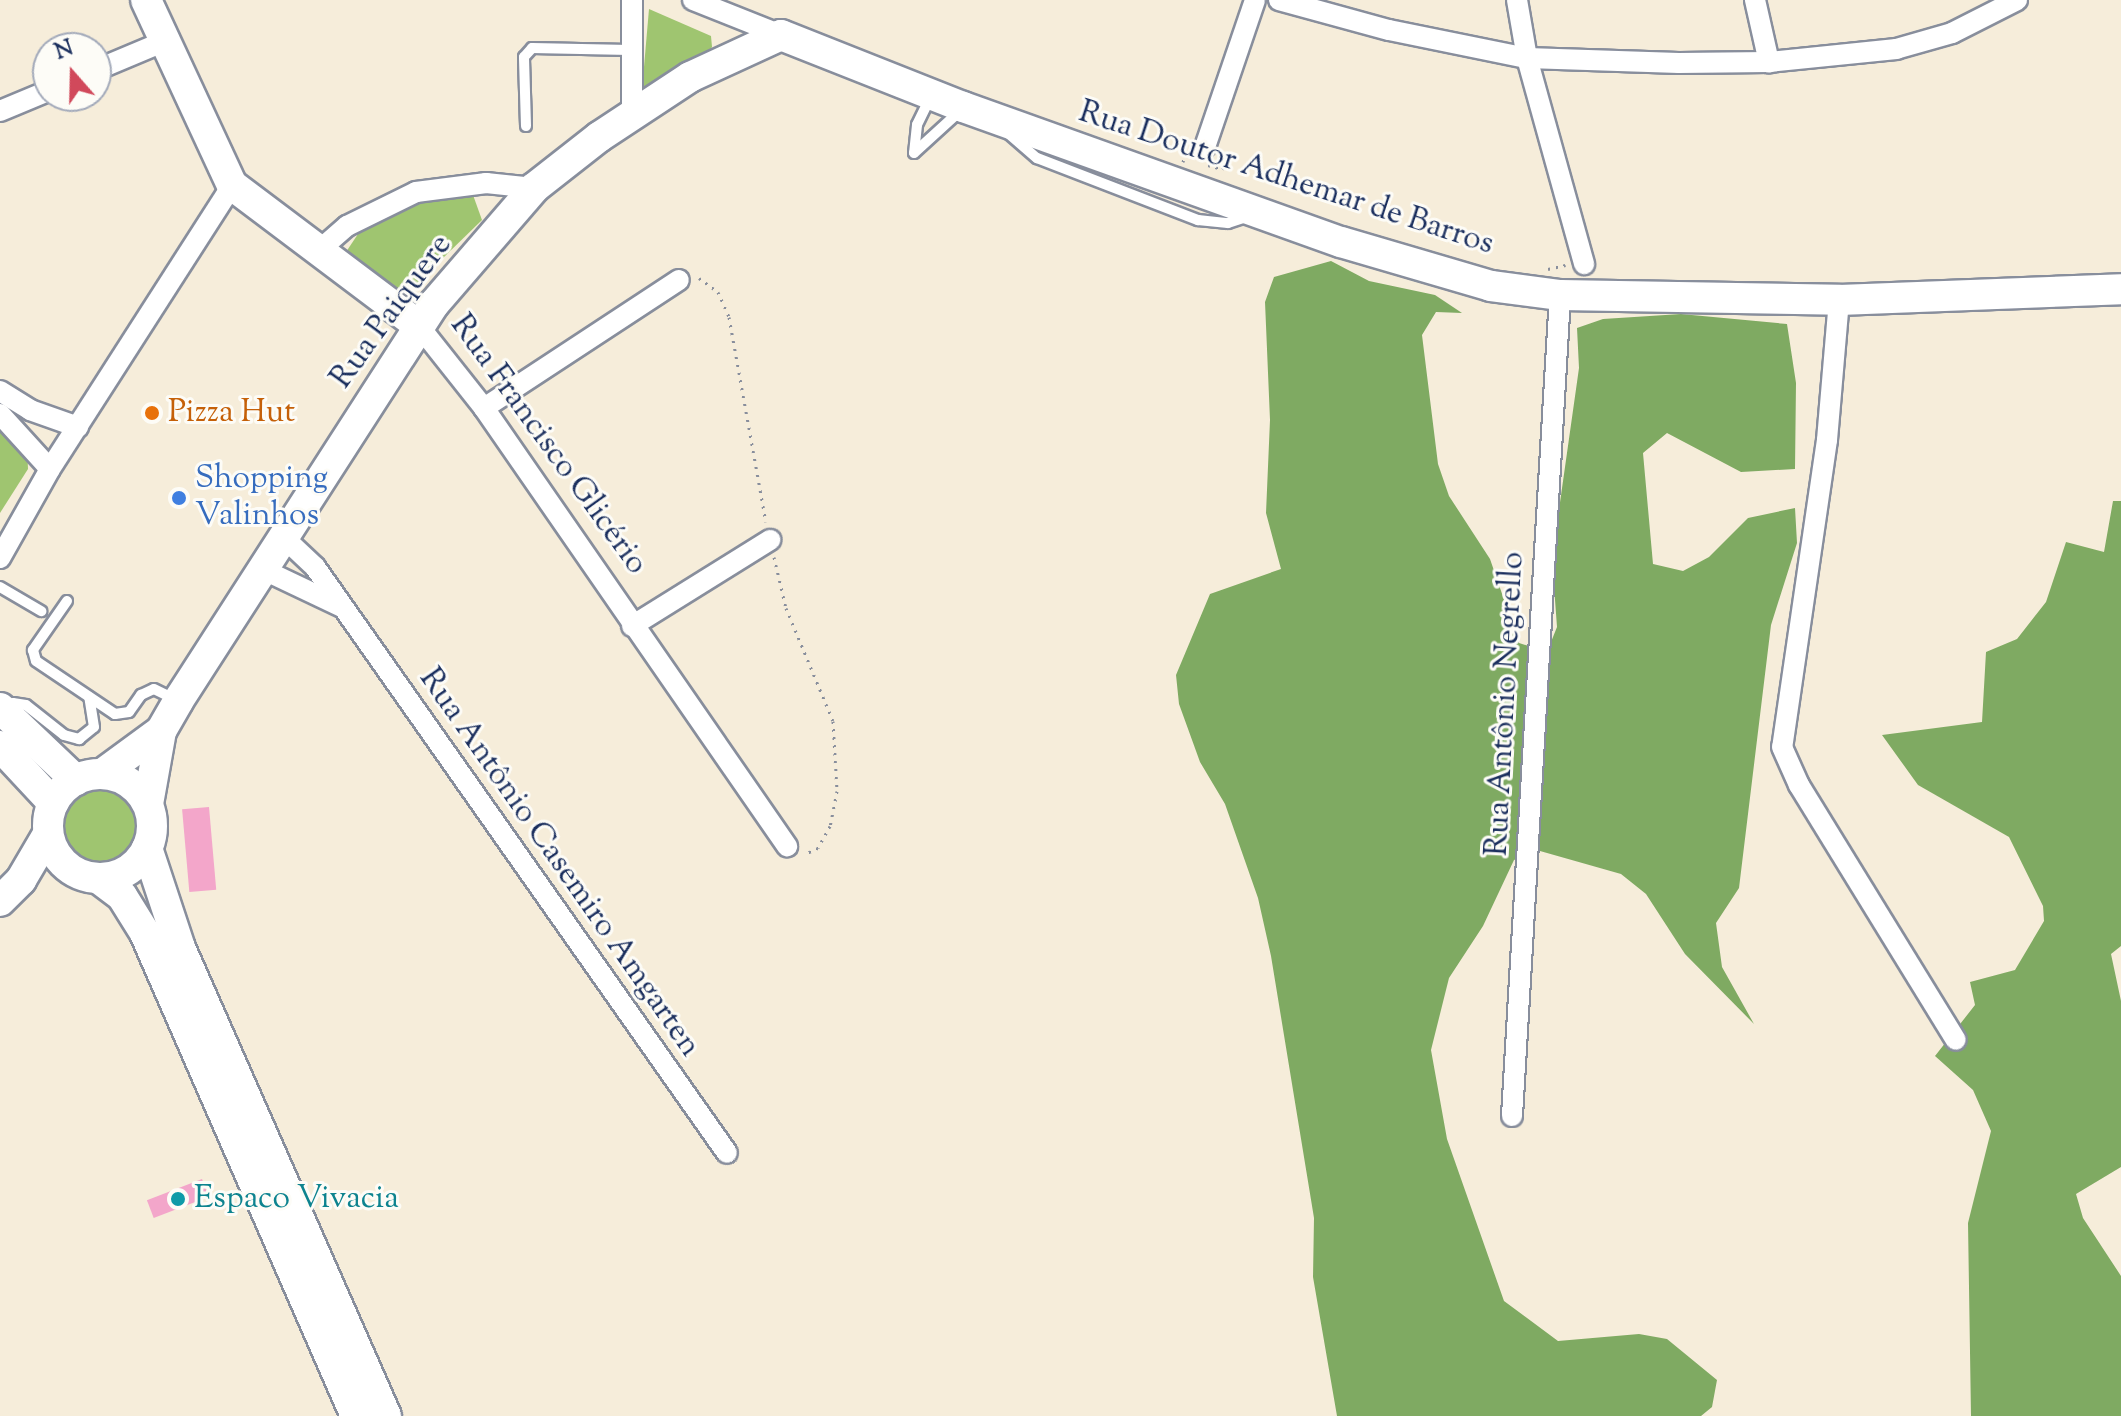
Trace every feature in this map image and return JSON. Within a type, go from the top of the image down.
[{"type":"street","name":"Rua Francisco Glicério","points":[[146,0],[232,185],[316,253],[419,326],[484,408],[787,846]]},
{"type":"street","points":[[632,0],[632,115]]},
{"type":"street","name":"Rua Doutor Adhemar de Barros","points":[[693,0],[963,107],[1257,212],[1491,286],[1560,295],[1839,300],[2121,289]]},
{"type":"street","points":[[1205,147],[1255,0]]},
{"type":"street","points":[[1279,0],[1389,30],[1527,58],[1769,62],[1896,49],[1952,33],[2017,0]]},
{"type":"street","points":[[1517,0],[1527,58],[1584,264]]},
{"type":"street","points":[[1755,0],[1769,62]]},
{"type":"street","name":"Rua Paiquere","points":[[148,804],[161,731],[178,701],[419,326],[534,188],[632,115],[743,49],[781,35]]},
{"type":"street","points":[[112,63],[163,42]]},
{"type":"street","points":[[0,111],[32,98]]},
{"type":"street","points":[[316,253],[347,226],[416,192],[486,183],[534,188]]},
{"type":"street","points":[[0,558],[50,469],[232,185]]},
{"type":"street","points":[[484,408],[679,280]]},
{"type":"street","name":"Rua Antônio Negrello","points":[[1512,1116],[1560,295]]},
{"type":"street","points":[[1839,300],[1827,440],[1782,747],[1799,785],[1956,1040]]},
{"type":"street","points":[[0,391],[30,410],[78,427]]},
{"type":"street","points":[[0,414],[50,469]]},
{"type":"street","name":"Rua Antônio Casemiro Amgarten","points":[[282,536],[315,567],[727,1153]]},
{"type":"street","points":[[632,626],[770,540]]},
{"type":"street","name":"Rua Antônio Casemiro Amgarten","points":[[262,569],[342,607]]},
{"type":"street","points":[[2,711],[89,777],[129,782],[148,804],[152,818],[147,848],[180,948],[386,1416]]},
{"type":"street","name":"Rua Paiquere","points":[[89,777],[161,731]]},
{"type":"street","points":[[0,746],[53,803]]},
{"type":"street","points":[[10,890],[48,834],[53,803],[89,777]]},
{"type":"street","points":[[48,834],[58,857],[122,896],[145,933],[356,1416]]},
{"type":"street","points":[[10,890],[127,869],[147,848]]},
{"type":"lane","points":[[526,126],[524,57],[532,48],[630,50]]},
{"type":"lane","points":[[932,94],[917,125],[914,153],[963,107]]},
{"type":"lane","points":[[994,118],[1037,158],[1198,220],[1228,223],[1257,212]]},
{"type":"lane","points":[[0,587],[41,611]]},
{"type":"lane","points":[[67,601],[33,656],[89,697],[120,715],[133,709],[146,691],[154,689],[178,701]]},
{"type":"lane","points":[[2,711],[20,703],[64,735],[79,739],[94,727],[89,697]]},
{"type":"path","points":[[1169,180],[1187,157],[1188,144],[1205,147],[1229,160],[1222,169],[1208,165],[1204,192]]},
{"type":"path","points":[[679,280],[710,283],[729,317],[770,540],[786,608],[833,721],[836,757],[830,826],[810,853],[787,846]]},
{"type":"green space","points":[[649,9],[711,36],[712,47],[702,62],[642,90]]},
{"type":"green space","points":[[448,195],[473,195],[482,220],[404,296],[344,255],[362,228],[416,202]]},
{"type":"green space","points":[[1331,261],[1369,281],[1435,295],[1462,313],[1436,312],[1422,335],[1438,464],[1449,496],[1490,559],[1519,643],[1547,652],[1557,627],[1552,559],[1579,368],[1577,328],[1603,319],[1681,314],[1787,324],[1796,383],[1795,469],[1741,472],[1667,433],[1643,453],[1653,564],[1683,571],[1709,557],[1748,518],[1795,508],[1797,543],[1771,625],[1739,888],[1716,923],[1722,967],[1754,1024],[1685,954],[1646,894],[1621,874],[1540,851],[1514,860],[1483,926],[1449,978],[1431,1050],[1447,1139],[1504,1301],[1558,1341],[1639,1334],[1667,1339],[1717,1380],[1712,1407],[1701,1416],[1337,1416],[1313,1277],[1314,1218],[1271,956],[1258,898],[1225,804],[1200,762],[1179,704],[1176,675],[1210,594],[1281,569],[1266,513],[1270,420],[1265,302],[1274,277]]},
{"type":"green space","points":[[0,427],[27,445],[28,469],[0,513]]},
{"type":"green space","points":[[2113,501],[2121,501],[2121,946],[2111,954],[2121,1001],[2121,1167],[2076,1194],[2083,1218],[2121,1276],[2121,1416],[1971,1416],[1968,1223],[1991,1131],[1973,1090],[1935,1056],[1975,1005],[1970,982],[2015,970],[2044,921],[2043,906],[2009,837],[1918,785],[1882,735],[1982,722],[1986,652],[2017,639],[2046,602],[2066,542],[2104,552]]},
{"type":"green space","points":[[101,786],[116,789],[128,797],[136,809],[139,824],[136,839],[128,851],[116,859],[101,862],[86,859],[74,851],[66,839],[63,824],[66,809],[74,797],[86,789]]},
{"type":"building","points":[[209,807],[216,890],[189,892],[182,809]]},
{"type":"building","name":"Espaco Vivacia","points":[[202,1179],[209,1197],[154,1218],[147,1200]]},
{"type":"place","name":"Pizza Hut","points":[[152,413]]},
{"type":"place","name":"Shopping Valinhos","points":[[179,498]]},
{"type":"place","name":"Espaco Vivacia","points":[[178,1199]]}]
